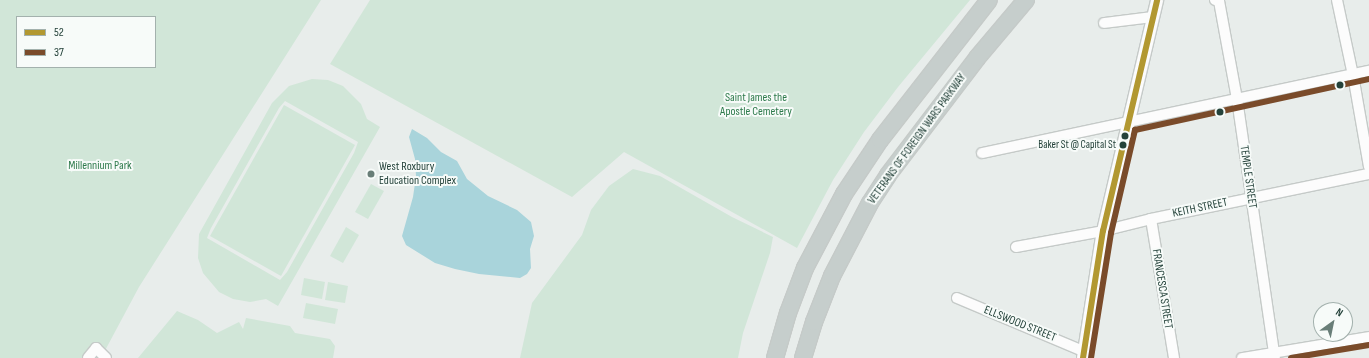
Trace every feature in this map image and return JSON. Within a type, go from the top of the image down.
[{"type":"highway","points":[[775,358],[788,313],[806,268],[844,194],[877,144],[989,0]]},
{"type":"highway","name":"VETERANS OF FOREIGN WARS PARKWAY","points":[[804,358],[814,322],[832,276],[870,203],[888,175],[977,58],[1026,0]]},
{"type":"street","points":[[1083,355],[1103,231],[1157,0]]},
{"type":"street","name":"TEMPLE STREET","points":[[1219,0],[1236,99],[1274,356]]},
{"type":"street","points":[[1337,0],[1353,75],[1369,167]]},
{"type":"street","points":[[1104,23],[1152,17]]},
{"type":"street","points":[[982,153],[1369,72]]},
{"type":"street","name":"KEITH STREET","points":[[1016,247],[1103,231],[1151,219],[1369,174]]},
{"type":"street","name":"FRANCESCA STREET","points":[[1151,219],[1174,358]]},
{"type":"street","name":"ELLSWOOD STREET","points":[[956,298],[1083,355]]},
{"type":"street","points":[[1242,358],[1274,356],[1369,338]]},
{"type":"street","points":[[88,358],[96,348],[106,358]]},
{"type":"green space","name":"Millennium Park","points":[[0,0],[321,0],[139,287],[101,358],[0,358]]},
{"type":"green space","name":"Saint James the Apostle Cemetery","points":[[370,0],[970,0],[898,87],[864,132],[833,180],[797,248],[624,152],[572,197],[330,64]]},
{"type":"green space","points":[[312,79],[328,80],[343,86],[361,104],[367,119],[380,127],[278,306],[266,299],[250,302],[233,299],[219,292],[203,273],[198,258],[199,234],[272,103],[289,86]],"holes":[[[285,101],[358,142],[354,153],[287,272],[280,280],[207,238],[211,228],[279,108]]]},
{"type":"green space","points":[[284,105],[355,145],[281,276],[210,236]]},
{"type":"green space","points":[[633,169],[660,176],[732,217],[773,237],[770,253],[743,333],[738,358],[520,358],[532,303],[582,235],[591,210],[609,186]]},
{"type":"green space","points":[[371,184],[384,191],[368,219],[355,212]]},
{"type":"green space","points":[[346,227],[359,235],[343,263],[330,256]]},
{"type":"green space","points":[[304,278],[325,282],[322,299],[301,295]]},
{"type":"green space","points":[[328,282],[348,286],[345,303],[325,300]]},
{"type":"green space","points":[[306,303],[338,309],[335,324],[303,318]]},
{"type":"green space","points":[[177,311],[198,320],[217,333],[239,322],[243,329],[246,318],[290,326],[295,333],[330,339],[335,346],[333,358],[138,358]]},
{"type":"water","points":[[412,129],[427,138],[441,152],[457,161],[467,179],[488,196],[517,210],[531,222],[534,236],[530,249],[531,268],[527,274],[520,278],[479,274],[455,269],[435,263],[406,245],[402,236],[413,197],[416,176],[415,159],[409,137]]},
{"type":"transit line","name":"52","points":[[1083,358],[1103,231],[1157,0]]},
{"type":"transit line","name":"37","points":[[1091,358],[1111,233],[1135,130],[1369,79]]},
{"type":"transit line","name":"37","points":[[1291,358],[1369,345]]},
{"type":"place","name":"Baker St @ Capital St","points":[[1123,145]]},
{"type":"place","name":"West Roxbury Education Complex","points":[[371,174]]}]
